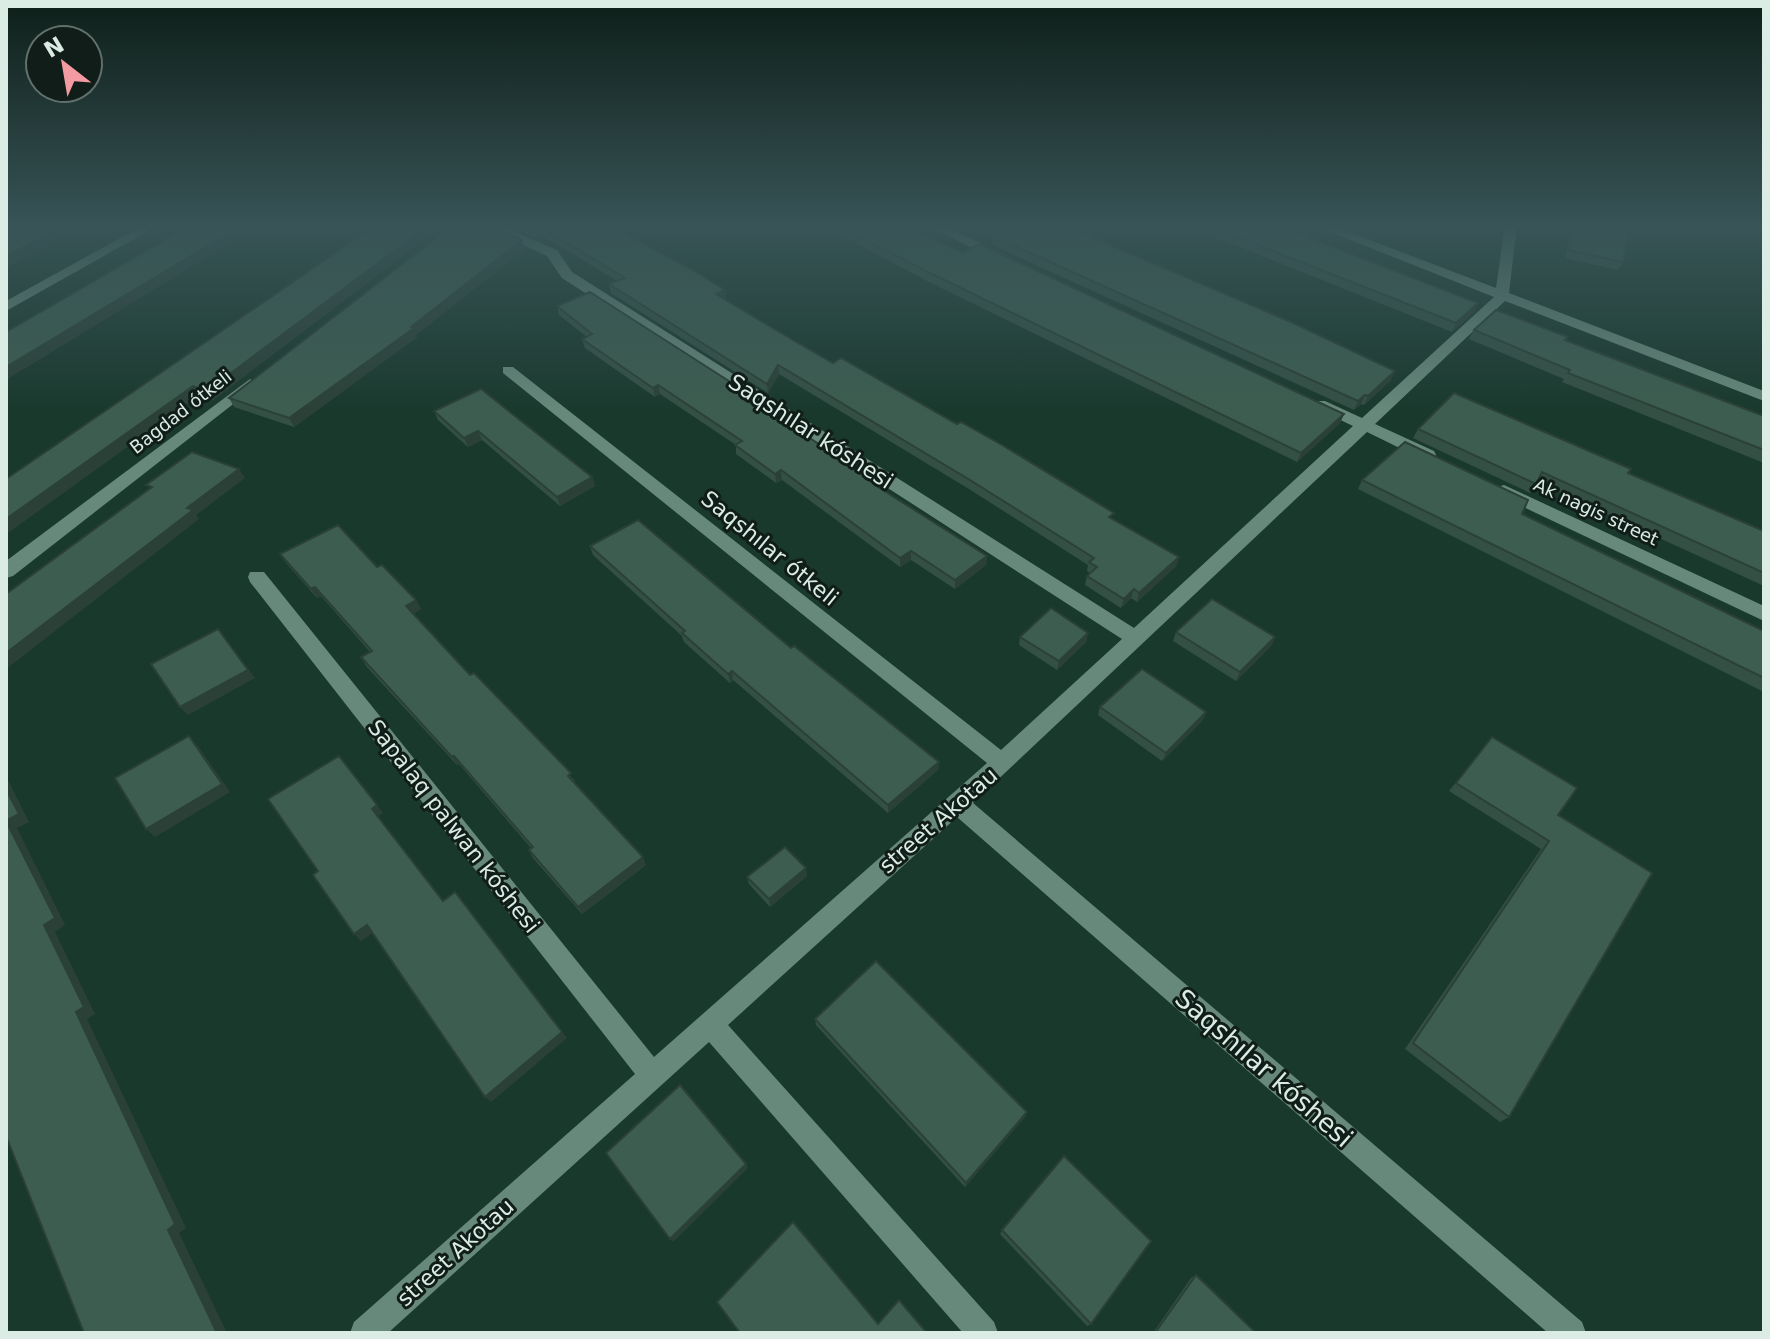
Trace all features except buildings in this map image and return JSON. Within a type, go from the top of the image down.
[{"type":"street","points":[[6,307],[41,287]]},
{"type":"street","name":"Saqshılar kóshesi","points":[[587,287],[1137,639]]},
{"type":"street","points":[[1478,287],[1764,396]]},
{"type":"street","points":[[1502,297],[1503,287]]},
{"type":"street","name":"street Akotau","points":[[365,1333],[1002,763],[1368,426],[1502,297]]},
{"type":"street","name":"Bagdad ótkeli","points":[[6,571],[269,369]]},
{"type":"street","name":"Saqshılar ótkeli","points":[[508,370],[1002,763]]},
{"type":"street","points":[[1309,399],[1438,459]]},
{"type":"street","name":"Ak nagis street","points":[[1495,486],[1764,614]]},
{"type":"street","name":"Sapalaq palwan kóshesi","points":[[257,577],[652,1075]]},
{"type":"street","name":"Saqshılar kóshesi","points":[[957,803],[1571,1333]]},
{"type":"street","points":[[709,1023],[983,1333]]}]
